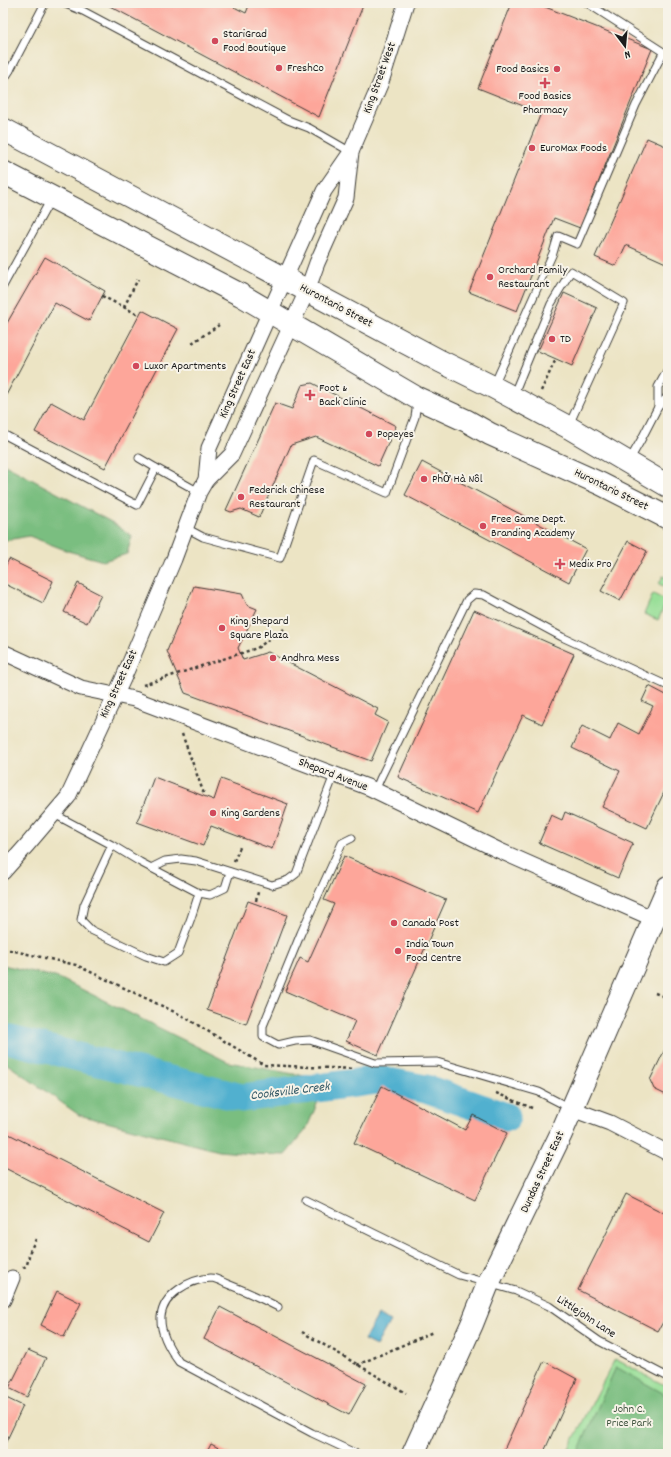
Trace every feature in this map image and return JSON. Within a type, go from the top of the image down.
[{"type":"main road","name":"Hurontario Street","points":[[3,129],[307,291],[568,427],[668,486]]},
{"type":"main road","name":"Hurontario Street","points":[[5,175],[52,197],[234,291],[417,398],[490,434],[601,484],[668,518]]},
{"type":"main road","name":"Dundas Street East","points":[[413,1454],[472,1324],[488,1284],[572,1109],[668,887]]},
{"type":"street","name":"King Street West","points":[[285,279],[324,191],[351,152],[381,82],[406,3]]},
{"type":"street","name":"King Street West","points":[[307,291],[317,263],[346,198],[351,152]]},
{"type":"street","name":"King Street East","points":[[3,872],[68,797],[174,559],[203,486],[209,448],[285,279]]},
{"type":"street","name":"King Street East","points":[[203,486],[232,454],[307,291]]},
{"type":"street","name":"Shepard Avenue","points":[[3,652],[81,688],[141,702],[375,791],[498,850],[654,919]]},
{"type":"street","points":[[572,1109],[610,1123],[668,1153]]},
{"type":"street","points":[[3,1300],[12,1278]]},
{"type":"lane","points":[[3,81],[45,3]]},
{"type":"lane","points":[[64,3],[90,15],[288,120],[309,128],[351,152]]},
{"type":"lane","points":[[493,387],[553,253],[558,236],[577,244],[636,105],[666,54],[587,3]]},
{"type":"lane","points":[[3,66],[10,70]]},
{"type":"lane","points":[[3,286],[52,197]]},
{"type":"lane","points":[[512,397],[551,304],[571,271],[624,303],[568,427]]},
{"type":"lane","points":[[658,406],[658,387],[668,368]]},
{"type":"lane","points":[[628,463],[658,406],[668,396]]},
{"type":"lane","points":[[186,528],[203,537],[280,558],[314,460],[387,493],[415,417],[417,398]]},
{"type":"lane","points":[[3,434],[138,505],[156,468]]},
{"type":"lane","points":[[139,458],[156,468],[203,486]]},
{"type":"lane","points":[[375,791],[467,600],[474,594],[484,595],[562,637],[668,686]]},
{"type":"lane","points":[[151,868],[165,861],[181,859],[196,861],[272,885],[288,880],[296,874],[334,775]]},
{"type":"lane","points":[[54,814],[198,893],[210,895],[225,888],[230,872]]},
{"type":"lane","points":[[352,838],[342,843],[301,933],[263,1026],[263,1037],[278,1045],[295,1041],[310,1040],[375,1063],[437,1062],[539,1092],[572,1109]]},
{"type":"lane","points":[[112,845],[84,905],[81,920],[91,930],[146,956],[164,962],[178,952],[191,918],[198,893]]},
{"type":"lane","name":"Littlejohn Lane","points":[[306,1200],[459,1275],[516,1291],[549,1306],[599,1340],[668,1377]]},
{"type":"lane","points":[[278,1307],[244,1290],[212,1278],[192,1282],[178,1289],[165,1304],[161,1316],[162,1327],[171,1351],[179,1362],[312,1433],[357,1454]]},
{"type":"path","points":[[124,307],[138,279]]},
{"type":"path","points":[[102,296],[139,315]]},
{"type":"path","points":[[192,343],[219,326]]},
{"type":"path","points":[[540,392],[556,359]]},
{"type":"path","points":[[139,686],[257,648],[284,629]]},
{"type":"path","points":[[181,731],[204,794]]},
{"type":"path","points":[[230,872],[241,845]]},
{"type":"path","points":[[655,993],[668,998]]},
{"type":"path","points":[[12,1278],[27,1265],[30,1251],[37,1237]]},
{"type":"path","points":[[302,1332],[406,1393]]},
{"type":"path","points":[[357,1365],[433,1332]]},
{"type":"green space","points":[[3,464],[113,523],[132,536],[127,554],[103,561],[68,551],[29,536],[3,541]]},
{"type":"green space","points":[[663,576],[668,578],[668,588],[659,584]]},
{"type":"green space","points":[[653,594],[667,601],[658,620],[644,614]]},
{"type":"green space","points":[[3,965],[59,978],[228,1062],[327,1080],[306,1130],[285,1155],[253,1154],[219,1151],[79,1115],[3,1061]]},
{"type":"green space","name":"John C. Price Park","points":[[615,1359],[668,1387],[668,1454],[566,1454]]},
{"type":"green space","name":"John C. Price Park","points":[[616,1367],[668,1396],[668,1454],[577,1454]]},
{"type":"water","points":[[378,1315],[390,1321],[376,1346],[364,1340]]},
{"type":"building","points":[[104,3],[226,3],[246,13],[250,3],[364,3],[319,117]]},
{"type":"building","points":[[512,3],[535,3],[652,49],[580,228],[554,218],[517,311],[469,292],[541,113],[478,88]]},
{"type":"building","points":[[647,138],[668,147],[668,264],[626,245],[616,266],[595,257]]},
{"type":"building","points":[[45,257],[105,291],[89,321],[55,303],[3,401],[3,330]]},
{"type":"building","points":[[564,293],[597,308],[572,366],[538,351]]},
{"type":"building","name":"Luxor Apartments","points":[[142,310],[178,329],[105,468],[35,432],[51,402],[84,420]]},
{"type":"building","points":[[312,383],[396,426],[378,466],[316,437],[291,445],[259,517],[241,509],[231,512],[226,510],[275,403],[292,409],[302,385]]},
{"type":"building","points":[[422,462],[586,549],[569,582],[405,495]]},
{"type":"building","points":[[628,541],[647,551],[620,601],[601,591]]},
{"type":"building","points":[[9,559],[53,581],[43,603],[3,583],[3,571]]},
{"type":"building","points":[[78,583],[101,595],[87,623],[64,612]]},
{"type":"building","points":[[194,586],[242,594],[247,605],[257,609],[238,648],[243,660],[268,652],[378,709],[375,715],[388,722],[371,761],[185,693],[167,651]]},
{"type":"building","points":[[474,610],[574,654],[542,724],[523,715],[478,813],[398,777]]},
{"type":"building","points":[[649,686],[668,696],[668,784],[647,828],[602,807],[620,771],[572,748],[582,726],[610,740],[618,723],[639,734],[653,706],[642,701]]},
{"type":"building","name":"King Gardens","points":[[154,777],[214,800],[221,779],[288,804],[272,849],[211,826],[203,846],[137,822]]},
{"type":"building","points":[[565,812],[633,843],[618,878],[539,843],[551,815],[562,820]]},
{"type":"building","points":[[344,856],[446,900],[378,1055],[346,1041],[355,1021],[285,991],[300,958],[308,962],[334,904],[324,900]]},
{"type":"building","points":[[248,901],[287,915],[246,1024],[207,1010]]},
{"type":"building","points":[[668,1043],[668,1096],[654,1089],[650,1080]]},
{"type":"building","points":[[382,1086],[465,1130],[473,1115],[507,1133],[475,1200],[354,1143]]},
{"type":"building","points":[[3,1131],[164,1213],[149,1242],[3,1167]]},
{"type":"building","points":[[626,1194],[668,1215],[668,1235],[665,1241],[668,1243],[668,1316],[667,1315],[658,1331],[578,1290]]},
{"type":"building","points":[[57,1291],[81,1303],[64,1337],[41,1325]]},
{"type":"building","points":[[220,1307],[366,1384],[349,1415],[204,1339]]},
{"type":"building","points":[[28,1350],[46,1358],[27,1397],[9,1388]]},
{"type":"building","points":[[544,1361],[577,1379],[543,1454],[502,1454]]},
{"type":"building","points":[[4,1397],[23,1406],[6,1442],[3,1441]]},
{"type":"building","points":[[211,1444],[230,1454],[206,1454]]},
{"type":"waterway","name":"Cooksville Creek","points":[[3,1038],[242,1098],[378,1080],[426,1089],[506,1117]]},
{"type":"place","name":"StariGrad Food Boutique","points":[[215,41]]},
{"type":"place","name":"FreshCo","points":[[279,68]]},
{"type":"place","name":"Food Basics","points":[[557,69]]},
{"type":"place","name":"Food Basics Pharmacy","points":[[545,83]]},
{"type":"place","name":"EuroMax Foods","points":[[532,148]]},
{"type":"place","name":"Orchard Family Restaurant","points":[[490,277]]},
{"type":"place","name":"TD","points":[[552,339]]},
{"type":"place","name":"Luxor Apartments","points":[[136,366]]},
{"type":"place","name":"Foot & Back Clinic","points":[[310,395]]},
{"type":"place","name":"Popeyes","points":[[369,434]]},
{"type":"place","name":"Phở Hà Nôl","points":[[424,479]]},
{"type":"place","name":"Federick Chinese Restaurant","points":[[241,497]]},
{"type":"place","name":"Free Game Dept. Branding Academy","points":[[483,526]]},
{"type":"place","name":"Medix Pro","points":[[560,564]]},
{"type":"place","name":"King Shepard Square Plaza","points":[[222,628]]},
{"type":"place","name":"Andhra Mess","points":[[273,658]]},
{"type":"place","name":"King Gardens","points":[[213,813]]},
{"type":"place","name":"Canada Post","points":[[394,923]]},
{"type":"place","name":"India Town Food Centre","points":[[398,951]]}]
